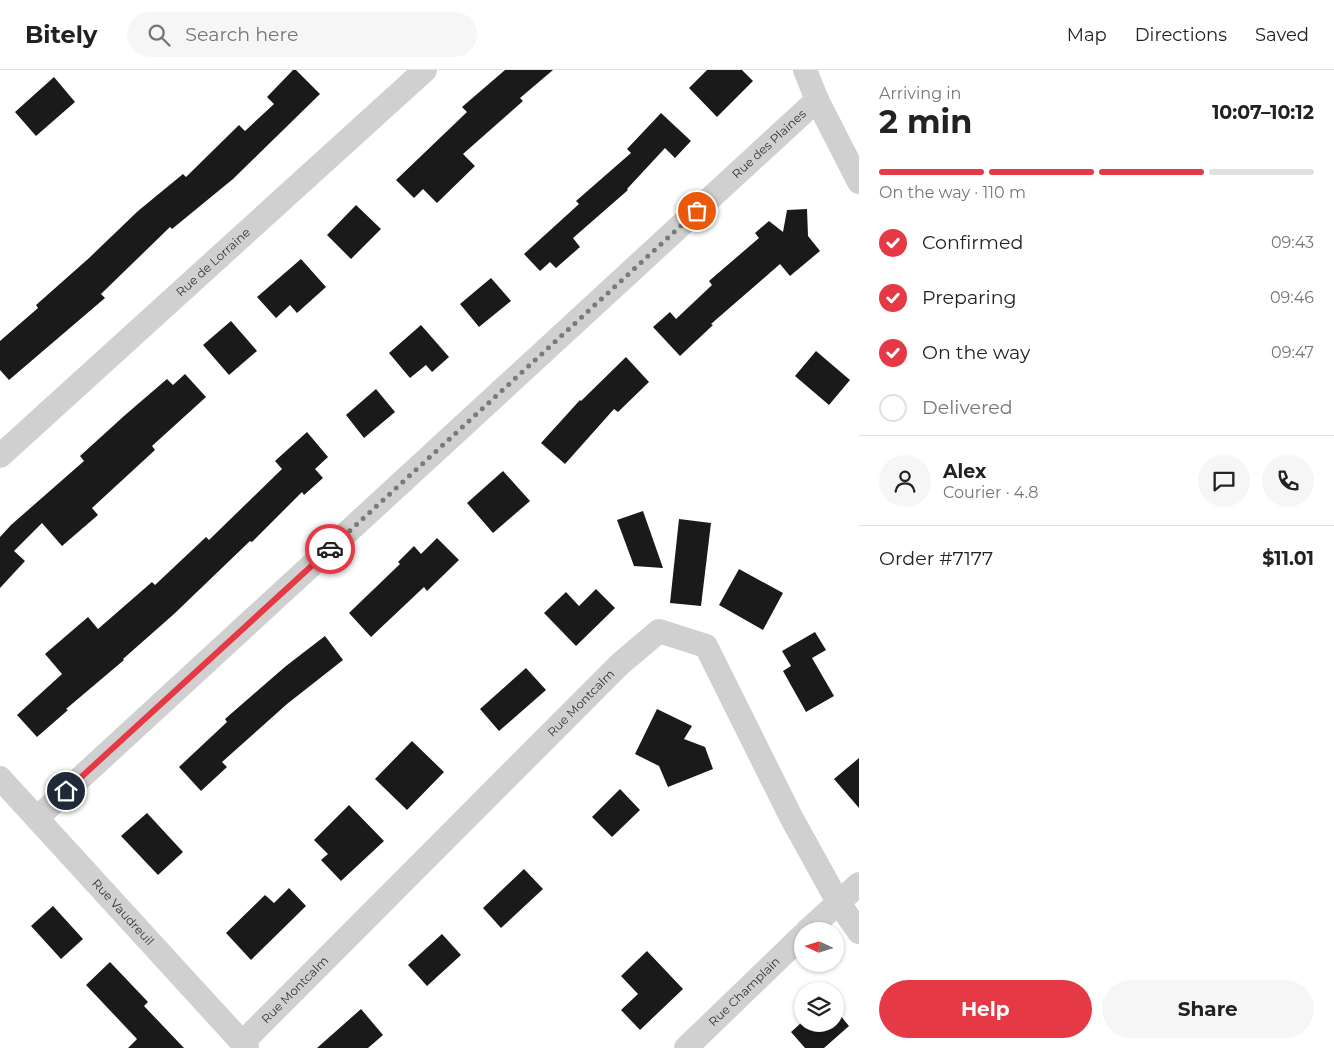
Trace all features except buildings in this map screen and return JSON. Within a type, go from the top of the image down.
[{"type":"street","name":"Rue de Lorraine","points":[[0,456],[425,70]]},
{"type":"street","points":[[806,70],[817,100],[859,182]]},
{"type":"street","name":"Rue des Plaines","points":[[37,818],[817,100]]},
{"type":"street","name":"Rue Montcalm","points":[[244,1045],[620,664],[659,631],[706,646],[791,817],[838,902],[859,932]]},
{"type":"street","name":"Rue Vaudreuil","points":[[0,778],[244,1045]]},
{"type":"street","points":[[817,922],[859,884]]},
{"type":"street","name":"Rue Champlain","points":[[686,1048],[794,944]]},
{"type":"way so far","points":[[330,549],[697,211]]},
{"type":"route","points":[[66,791],[330,549]]}]
